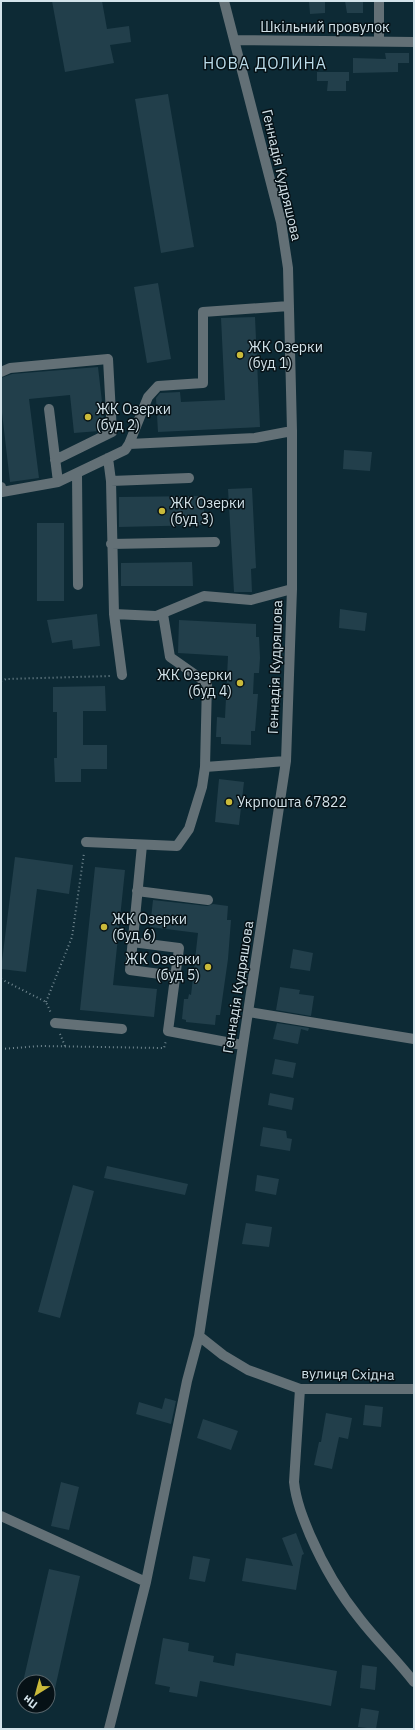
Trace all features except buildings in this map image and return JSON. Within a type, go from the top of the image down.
[{"type":"street","name":"Геннадія Кудряшова","points":[[109,1729],[146,1582],[187,1381],[198,1336],[242,1046],[249,1012],[286,761],[292,589],[292,431],[288,268],[281,222],[224,1]]},
{"type":"street","points":[[378,41],[379,1]]},
{"type":"street","name":"Шкільний провулок","points":[[235,40],[414,42]]},
{"type":"street","points":[[1,487],[2,492],[58,482],[125,450],[129,444],[148,397],[158,386],[203,384],[203,312],[289,306]]},
{"type":"street","points":[[1,372],[10,368],[108,359],[112,432],[55,460]]},
{"type":"street","points":[[48,409],[58,482]]},
{"type":"street","points":[[129,444],[255,438],[292,431]]},
{"type":"street","points":[[108,458],[114,614],[122,675]]},
{"type":"street","points":[[77,473],[78,585]]},
{"type":"street","points":[[110,481],[188,478]]},
{"type":"street","points":[[111,544],[215,542]]},
{"type":"street","points":[[114,614],[156,616],[204,596],[252,600],[292,589]]},
{"type":"street","points":[[86,842],[177,846],[189,829],[202,787],[205,767],[207,683],[170,657],[163,614]]},
{"type":"street","points":[[205,767],[286,761]]},
{"type":"street","points":[[142,845],[130,970],[175,976]]},
{"type":"street","points":[[137,891],[208,900]]},
{"type":"street","points":[[132,942],[179,948],[168,1031],[242,1046]]},
{"type":"street","points":[[249,1012],[414,1039]]},
{"type":"street","points":[[55,1023],[122,1029]]},
{"type":"street","name":"вулиця Східна","points":[[198,1336],[223,1355],[248,1370],[300,1389],[414,1389]]},
{"type":"street","points":[[300,1389],[294,1482],[295,1492],[304,1521],[320,1557],[340,1592],[361,1620],[402,1666],[414,1682]]},
{"type":"street","points":[[1,1516],[146,1582]]},
{"type":"path","points":[[1,681],[6,679],[122,675]]},
{"type":"path","points":[[46,1002],[72,937],[86,842]]},
{"type":"path","points":[[1,980],[46,1002],[65,1046]]},
{"type":"path","points":[[1,1048],[65,1046],[164,1048],[168,1031]]},
{"type":"place","name":"ЖК Озерки (буд 1)","points":[[240,355]]},
{"type":"place","name":"ЖК Озерки (буд 2)","points":[[88,417]]},
{"type":"place","name":"ЖК Озерки (буд 3)","points":[[162,511]]},
{"type":"place","name":"ЖК Озерки (буд 4)","points":[[240,683]]},
{"type":"place","name":"Укрпошта 67822","points":[[229,802]]},
{"type":"place","name":"ЖК Озерки (буд 6)","points":[[104,927]]},
{"type":"place","name":"ЖК Озерки (буд 5)","points":[[208,967]]},
{"type":"district","name":"НОВА ДОЛИНА","points":[[265,63]]}]
